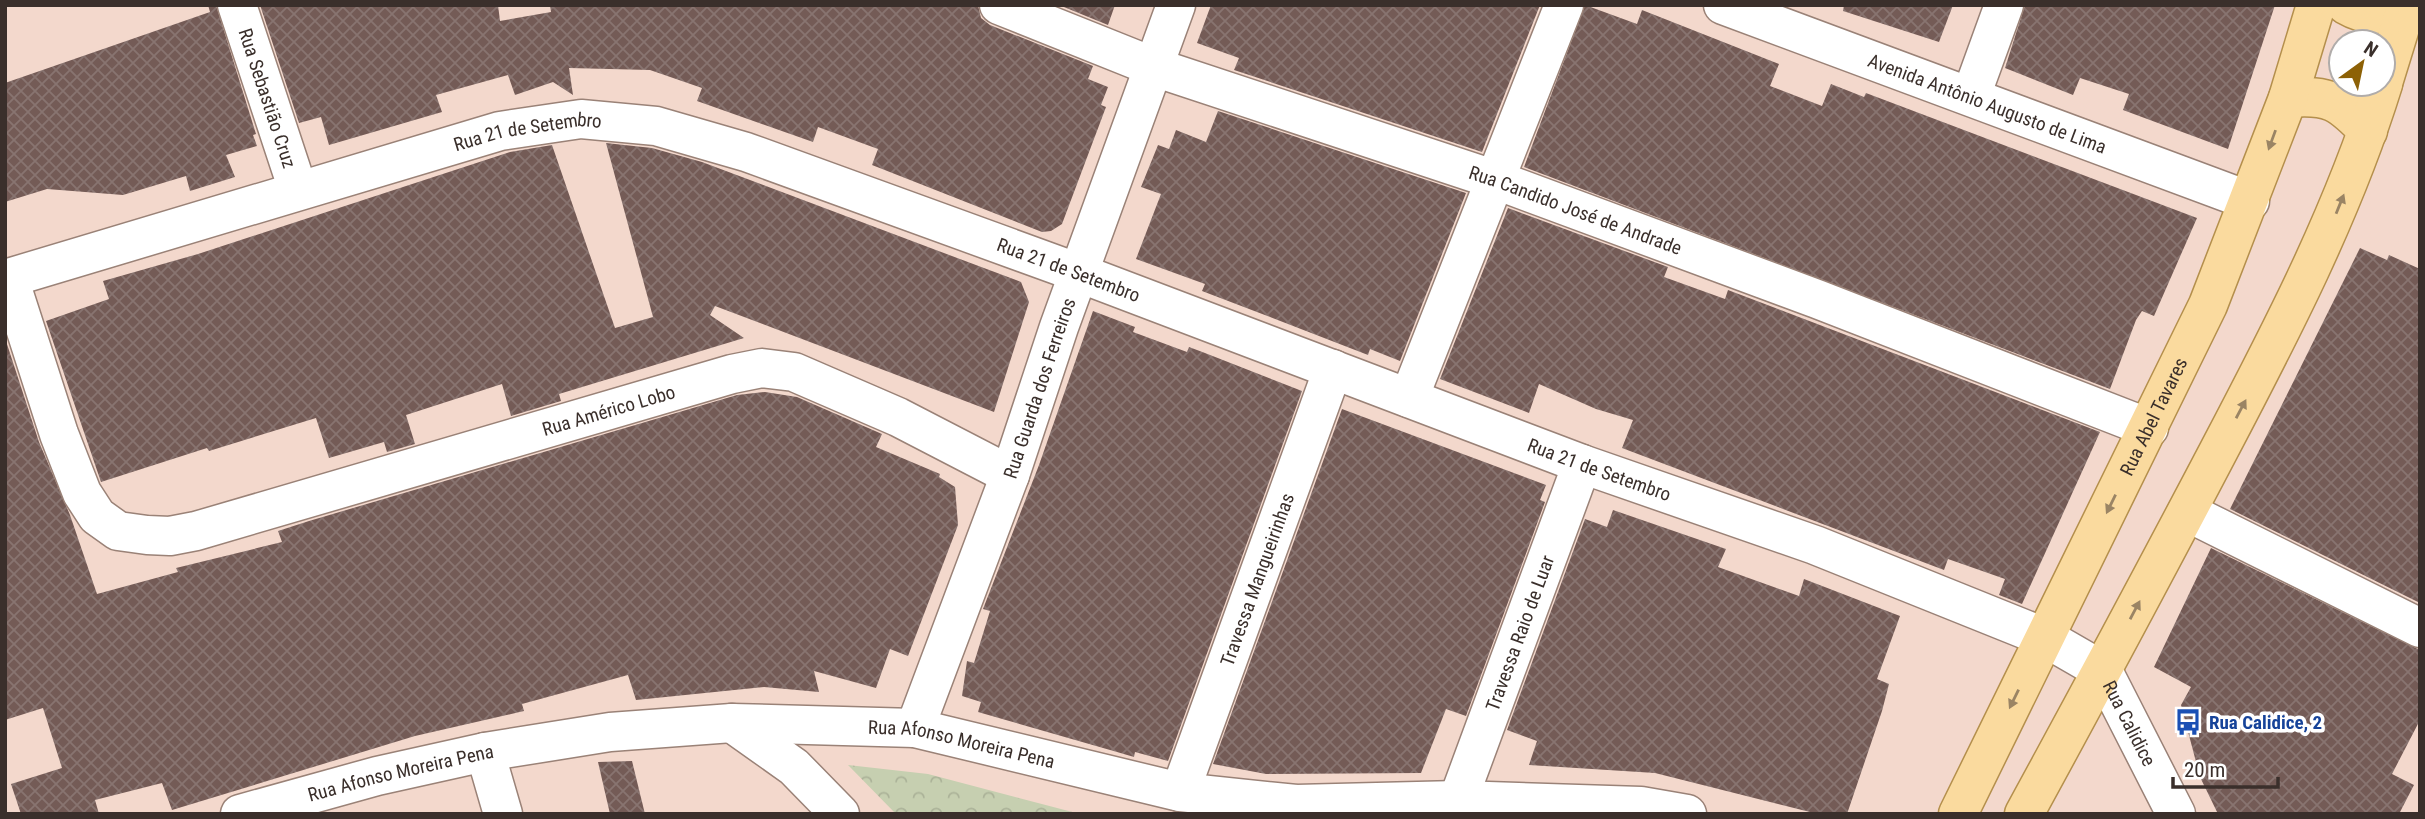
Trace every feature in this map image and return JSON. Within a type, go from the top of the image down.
[{"type":"main road","name":"Rua Abel Tavares","points":[[1958,814],[2208,305],[2288,98],[2316,5]]},
{"type":"main road","points":[[2346,5],[2375,14],[2405,5]]},
{"type":"main road","points":[[2397,33],[2405,5]]},
{"type":"main road","points":[[2288,98],[2317,96],[2341,104],[2368,131]]},
{"type":"main road","points":[[2024,814],[2187,512],[2309,273],[2338,210],[2378,98]]},
{"type":"street","name":"Rua Sebastião Cruz","points":[[237,5],[298,190]]},
{"type":"street","name":"Rua Candido José de Andrade","points":[[999,5],[1154,67],[1496,180],[1817,299],[2149,428]]},
{"type":"street","name":"Rua Guarda dos Ferreiros","points":[[915,728],[1010,475],[1079,273],[1176,5]]},
{"type":"street","points":[[1409,398],[1564,5]]},
{"type":"street","points":[[1971,96],[2004,5]]},
{"type":"street","name":"Avenida Antônio Augusto de Lima","points":[[1733,7],[2250,201]]},
{"type":"street","name":"Rua 21 de Setembro","points":[[7,278],[500,131],[581,119],[656,126],[746,152],[1079,273],[1582,464],[1815,545],[2044,638],[2103,671]]},
{"type":"street","name":"Rua Américo Lobo","points":[[7,278],[59,434],[82,493],[97,516],[118,531],[147,536],[170,536],[196,531],[708,381],[762,368],[794,372],[898,417],[1010,475]]},
{"type":"street","name":"Travessa Mangueirinhas","points":[[1180,792],[1333,369]]},
{"type":"street","name":"Travessa Raio de Luar","points":[[1458,800],[1582,464]]},
{"type":"street","points":[[2187,512],[2420,628]]},
{"type":"street","name":"Rua Calidice","points":[[2103,671],[2176,814]]},
{"type":"street","points":[[732,723],[794,767],[840,814]]},
{"type":"street","name":"Rua Afonso Moreira Pena","points":[[240,814],[377,776],[485,752],[610,732],[732,723],[915,728],[1180,792],[1294,809],[1458,800],[1687,814]]},
{"type":"street","points":[[485,752],[503,814]]},
{"type":"green space","points":[[848,765],[928,774],[1080,814],[896,814]]},
{"type":"building","points":[[208,5],[216,5],[256,134],[253,135],[257,146],[226,155],[235,177],[190,191],[186,176],[123,195],[47,189],[5,202],[5,83],[210,12]]},
{"type":"building","points":[[260,5],[498,5],[500,21],[551,12],[550,5],[978,5],[981,18],[990,25],[1093,66],[1088,79],[1108,87],[1101,105],[1106,107],[1062,224],[1051,231],[1042,232],[872,165],[878,149],[818,127],[813,142],[697,101],[702,88],[650,70],[569,68],[573,95],[553,82],[515,95],[508,75],[436,95],[442,112],[329,145],[321,117],[299,123]]},
{"type":"building","points":[[1059,5],[1115,5],[1108,25]]},
{"type":"building","points":[[1211,5],[1540,5],[1482,152],[1234,70],[1239,58],[1197,43]]},
{"type":"building","points":[[1585,5],[1637,24],[1642,10],[1779,64],[1770,86],[1822,106],[1831,84],[1864,97],[1866,93],[2197,218],[2154,316],[2142,311],[2136,320],[2110,389],[1524,167]]},
{"type":"building","points":[[1844,5],[1953,5],[1939,42],[1843,11]]},
{"type":"building","points":[[2025,5],[2275,5],[2228,149],[2123,110],[2129,94],[2080,78],[2073,95],[2005,68]]},
{"type":"building","points":[[1218,111],[1466,193],[1400,361],[1370,349],[1368,355],[1202,291],[1205,284],[1136,259],[1161,194],[1141,187],[1158,145],[1169,149],[1176,130],[1206,142]]},
{"type":"building","points":[[606,143],[652,148],[702,162],[1021,282],[1029,302],[994,412],[715,306],[710,315],[744,338],[559,394],[561,401],[511,416],[502,384],[406,415],[415,444],[387,452],[384,442],[329,458],[316,418],[209,451],[207,448],[101,482],[46,321],[109,299],[103,281],[198,254],[510,152],[552,145],[615,328],[653,317]]},
{"type":"building","points":[[1508,208],[1668,267],[1664,277],[1725,299],[1728,290],[2100,432],[2022,604],[1999,595],[2005,579],[1948,559],[1944,570],[1622,448],[1633,420],[1596,409],[1539,384],[1529,413],[1440,379]]},
{"type":"building","points":[[2360,248],[2387,260],[2389,255],[2420,269],[2420,603],[2230,509]]},
{"type":"building","points":[[1093,311],[1135,327],[1133,332],[1187,352],[1189,347],[1302,391],[1168,761],[1135,752],[1134,757],[978,712],[981,702],[962,696],[967,661],[974,663],[990,611],[983,609],[1039,465]]},
{"type":"building","points":[[5,338],[39,442],[70,515],[97,594],[178,572],[176,568],[282,542],[278,531],[309,521],[737,395],[765,392],[797,397],[882,434],[876,447],[940,474],[939,477],[955,487],[958,525],[908,656],[890,649],[876,688],[814,671],[819,692],[764,687],[636,700],[628,675],[522,704],[524,711],[415,736],[172,810],[162,783],[95,800],[99,814],[21,814],[11,784],[62,768],[43,708],[5,720]]},
{"type":"building","points":[[1342,409],[1546,485],[1540,500],[1545,502],[1466,716],[1446,709],[1421,773],[1266,774],[1213,764]]},
{"type":"building","points":[[1613,510],[1726,549],[1718,567],[1799,596],[1804,579],[1900,616],[1877,679],[1889,684],[1882,711],[1847,814],[1818,814],[1655,773],[1529,765],[1537,741],[1507,730],[1585,519],[1607,527]]},
{"type":"building","points":[[2211,548],[2420,650],[2420,720],[2392,774],[2414,785],[2399,814],[2218,814],[2200,777],[2181,705],[2191,687],[2154,667]]},
{"type":"building","points":[[632,761],[645,814],[610,814],[598,762]]},
{"type":"place","name":"Rua Calidice, 2","points":[[2188,722]]}]
